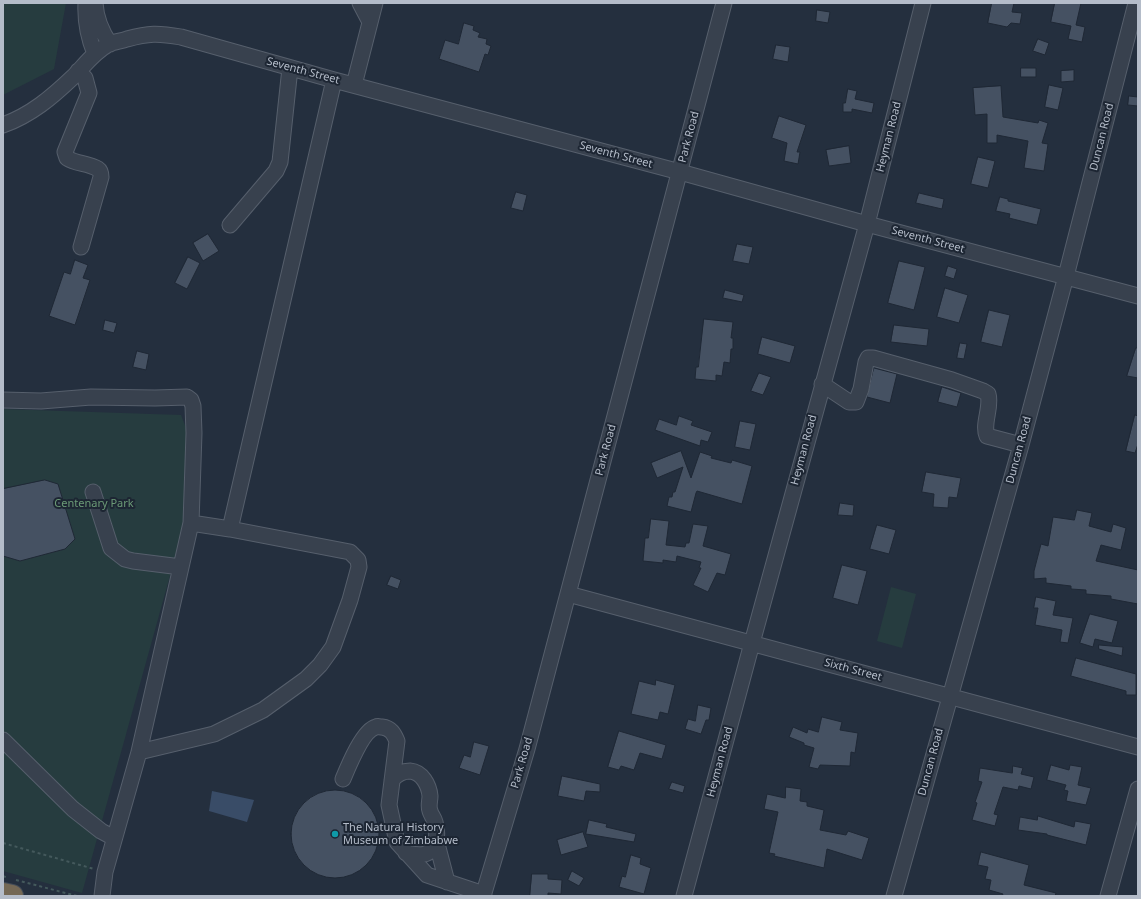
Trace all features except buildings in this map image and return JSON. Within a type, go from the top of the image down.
[{"type":"highway","points":[[3,894],[12,896]]},
{"type":"street","points":[[86,3],[86,27],[88,37],[95,54]]},
{"type":"street","points":[[95,3],[98,24],[102,33],[110,44]]},
{"type":"street","points":[[360,3],[370,22]]},
{"type":"street","points":[[354,85],[375,3]]},
{"type":"street","name":"Park Road","points":[[484,895],[527,749],[724,3]]},
{"type":"street","name":"Heyman Road","points":[[684,896],[822,384],[867,224],[923,3]]},
{"type":"street","name":"Duncan Road","points":[[894,896],[1066,276],[1136,3]]},
{"type":"street","name":"Seventh Street","points":[[3,125],[26,115],[51,97],[95,54],[110,44],[140,35],[162,34],[181,37],[334,80],[1138,296]]},
{"type":"street","points":[[230,225],[276,171],[280,162],[290,68]]},
{"type":"street","points":[[78,72],[85,78],[89,94],[65,152],[67,158],[71,161],[98,169],[101,172],[101,177],[81,247]]},
{"type":"street","points":[[230,529],[334,80]]},
{"type":"street","points":[[822,384],[849,402],[856,402],[861,389],[868,358],[873,358],[952,380],[988,394],[990,398],[985,432],[987,436],[1020,445]]},
{"type":"street","points":[[3,400],[41,401],[91,397],[180,397],[189,399],[193,406],[194,433],[191,523],[139,752],[114,838],[102,896]]},
{"type":"street","points":[[93,492],[111,548],[119,555],[132,562],[181,567]]},
{"type":"street","points":[[139,752],[214,734],[263,710],[306,679],[320,665],[333,647],[350,600],[359,567],[358,560],[350,552],[191,523]]},
{"type":"street","name":"Sixth Street","points":[[568,594],[949,697],[1138,746]]},
{"type":"street","points":[[343,779],[356,749],[370,731],[376,727],[385,727],[394,733],[397,741],[389,805],[397,842],[427,875],[484,895]]},
{"type":"street","points":[[3,740],[73,809],[101,831],[114,838]]},
{"type":"street","points":[[392,780],[397,774],[405,771],[416,772],[423,778],[429,790],[430,812],[435,820],[437,832],[433,848],[426,854],[417,855],[406,852]]},
{"type":"street","points":[[1108,896],[1138,789]]},
{"type":"street","points":[[436,840],[447,882]]},
{"type":"path","points":[[3,843],[106,872]]},
{"type":"path","points":[[3,876],[77,896]]},
{"type":"green space","points":[[3,3],[66,3],[54,69],[3,95]]},
{"type":"green space","name":"Centenary Park","points":[[3,409],[181,415],[191,441],[186,518],[82,893],[3,871]]},
{"type":"green space","points":[[891,587],[916,594],[902,648],[877,641]]},
{"type":"water","points":[[212,791],[254,800],[247,822],[209,811]]},
{"type":"place","name":"The Natural History Museum of Zimbabwe","points":[[335,834]]}]
